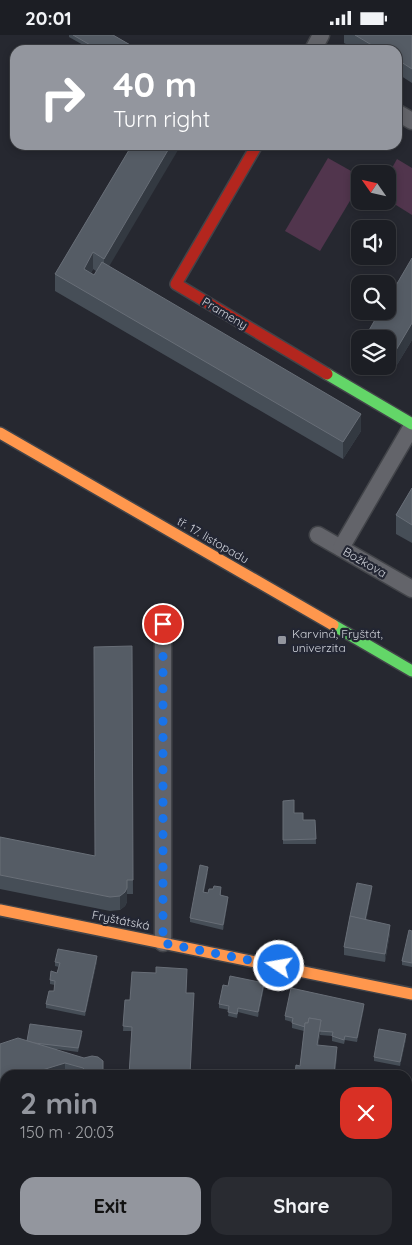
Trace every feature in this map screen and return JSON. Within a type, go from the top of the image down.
[{"type":"street","name":"Prameny","points":[[254,150],[176,284],[412,425],[341,548]]},
{"type":"street","name":"tř. 17. listopadu","points":[[0,433],[412,671]]},
{"type":"street","name":"Božkova","points":[[318,535],[412,589]]},
{"type":"street","points":[[163,624],[163,943]]},
{"type":"street","name":"Fryštátská","points":[[0,910],[412,994]]},
{"type":"shaded area","points":[[328,158],[351,171],[351,199],[320,251],[285,231]]},
{"type":"shaded area","points":[[397,159],[412,168],[412,215],[396,205],[396,165],[394,165]]},
{"type":"building","points":[[73,35],[113,35],[130,45],[90,45]]},
{"type":"building","points":[[355,35],[412,35],[412,69],[402,63],[402,45],[372,45]]},
{"type":"building","points":[[129,150],[168,150],[104,259],[93,252],[84,269],[94,275],[102,262],[361,414],[343,442],[55,274]]},
{"type":"building","points":[[412,258],[412,323],[396,350],[396,330],[369,330],[375,320],[396,320],[396,285]]},
{"type":"building","points":[[412,488],[412,525],[396,515]]},
{"type":"building","points":[[132,646],[133,880],[127,880],[127,888],[120,896],[110,897],[0,875],[0,837],[95,856],[94,647]]},
{"type":"building","points":[[294,800],[294,813],[303,813],[303,820],[315,820],[316,839],[283,840],[283,801]]},
{"type":"building","points":[[200,865],[208,867],[203,892],[208,893],[209,889],[213,889],[214,886],[221,887],[220,895],[228,897],[223,925],[190,918]]},
{"type":"building","points":[[357,883],[372,886],[365,920],[350,916]]},
{"type":"building","points":[[350,916],[390,925],[385,954],[344,947]]},
{"type":"building","points":[[409,930],[412,931],[412,963],[402,961]]},
{"type":"building","points":[[58,949],[97,956],[85,1012],[46,1004],[49,991],[54,991],[55,981],[50,980],[51,971],[57,973],[60,963],[55,962]]},
{"type":"building","points":[[156,967],[187,969],[186,993],[194,993],[190,1070],[129,1070],[132,1027],[123,1026],[125,1000],[130,1000],[132,972],[156,973]]},
{"type":"building","points":[[230,976],[264,983],[258,1012],[238,1008],[237,1014],[228,1012],[229,1006],[219,1004],[223,985],[228,986]]},
{"type":"building","points":[[291,988],[364,1004],[357,1038],[345,1036],[344,1040],[332,1036],[333,1032],[319,1031],[321,1020],[309,1018],[308,1023],[305,1023],[305,1027],[292,1023],[293,1018],[285,1016]]},
{"type":"building","points":[[309,1018],[321,1020],[317,1045],[337,1047],[334,1070],[296,1070],[296,1065],[300,1066],[305,1023],[308,1023]]},
{"type":"building","points":[[30,1024],[82,1031],[78,1048],[27,1041]]},
{"type":"building","points":[[379,1029],[406,1034],[400,1062],[374,1057]]},
{"type":"building","points":[[18,1038],[84,1058],[98,1057],[103,1061],[103,1070],[85,1070],[65,1063],[42,1070],[0,1070],[0,1044]]},
{"type":"traffic: fast","points":[[327,374],[412,424]]},
{"type":"traffic: fast","points":[[333,625],[412,671]]},
{"type":"traffic: slow","points":[[0,433],[333,625]]},
{"type":"traffic: slow","points":[[0,910],[412,994]]},
{"type":"traffic: jam","points":[[254,150],[176,284],[327,374]]},
{"type":"place","name":"Karviná, Fryštát, univerzita","points":[[282,640]]},
{"type":"route","points":[[163,624],[163,943],[279,966]]}]
